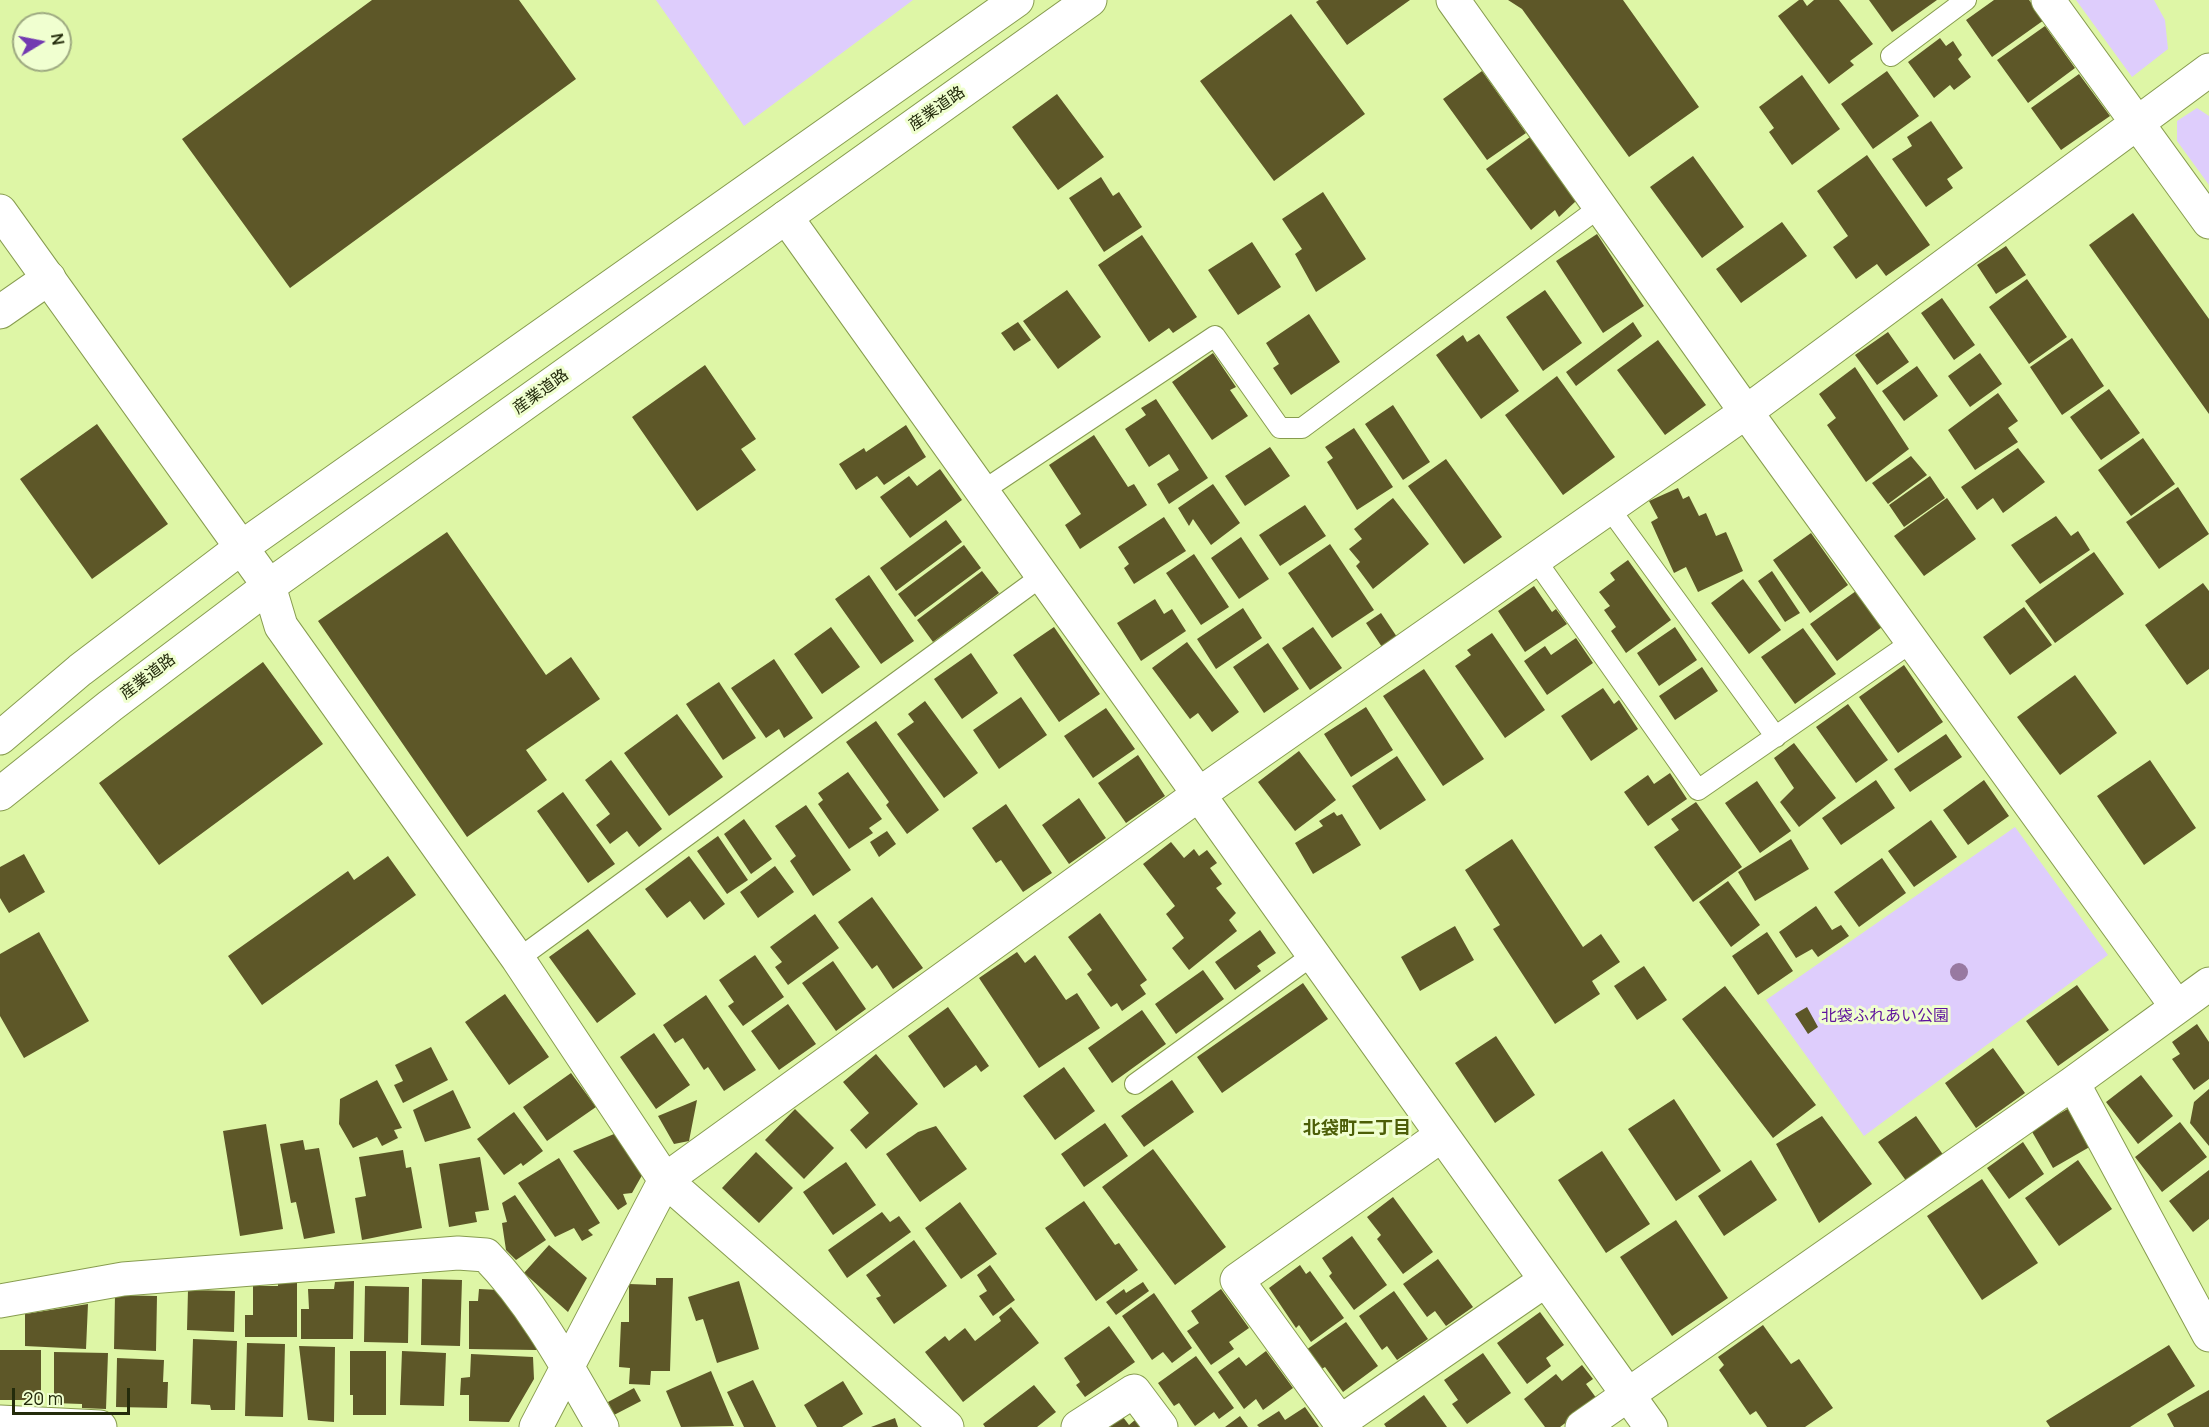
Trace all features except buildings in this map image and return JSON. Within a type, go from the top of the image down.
[{"type":"street","points":[[0,738],[80,670],[242,547],[1017,0]]},
{"type":"street","name":"産業道路","points":[[0,794],[110,706],[269,585],[1090,0]]},
{"type":"street","points":[[1453,0],[1746,412],[2177,1007]]},
{"type":"street","points":[[2048,0],[2209,222]]},
{"type":"street","points":[[536,1427],[665,1180],[1198,795],[1746,412],[2209,70]]},
{"type":"street","points":[[0,211],[269,585],[280,626],[518,959],[665,1180],[947,1427]]},
{"type":"street","points":[[786,217],[1651,1427]]},
{"type":"street","points":[[0,312],[48,278]]},
{"type":"street","points":[[1582,1427],[2073,1083],[2209,984]]},
{"type":"street","points":[[2073,1083],[2209,1335]]},
{"type":"street","points":[[1442,1135],[1236,1280],[1340,1422],[1546,1280]]},
{"type":"street","points":[[0,1301],[123,1279],[447,1254],[486,1255],[502,1271],[567,1367],[602,1427]]},
{"type":"street","points":[[1078,1427],[1134,1391],[1161,1427]]},
{"type":"street","points":[[0,1422],[100,1427]]},
{"type":"lane","points":[[1891,56],[1966,0]]},
{"type":"lane","points":[[981,492],[1215,336],[1280,428],[1302,428],[1600,207]]},
{"type":"lane","points":[[1609,508],[1776,737]]},
{"type":"lane","points":[[1535,560],[1698,790],[1912,642]]},
{"type":"lane","points":[[518,959],[1042,576]]},
{"type":"lane","points":[[1135,1084],[1313,955]]},
{"type":"green space","points":[[656,0],[913,0],[744,126]]},
{"type":"green space","points":[[2076,0],[2154,0],[2165,20],[2168,49],[2132,77]]},
{"type":"green space","points":[[2197,108],[2209,116],[2209,185],[2177,141],[2177,121]]},
{"type":"green space","name":"北袋ふれあい公園","points":[[2015,827],[2108,955],[1864,1136],[1766,1000]]},
{"type":"district","name":"北袋町二丁目","points":[[1357,1129]]}]
